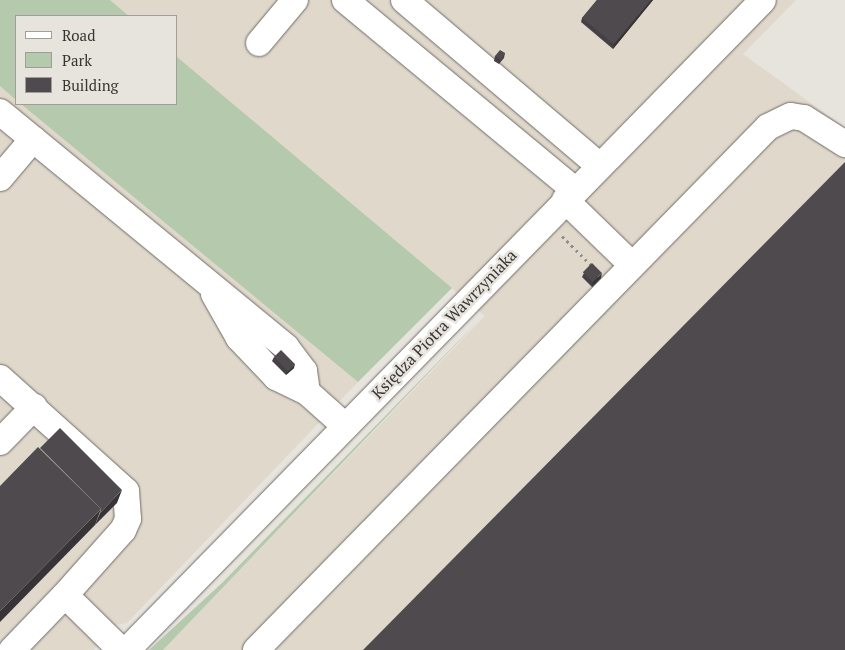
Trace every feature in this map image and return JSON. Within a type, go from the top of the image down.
[{"type":"street","points":[[259,43],[295,0]]},
{"type":"street","points":[[346,0],[570,195],[632,265]]},
{"type":"street","points":[[404,0],[600,166]]},
{"type":"street","name":"Księdza Piotra Wawrzyniaka","points":[[126,650],[763,0]]},
{"type":"street","points":[[0,112],[209,284],[239,338],[276,377],[306,392],[345,426]]},
{"type":"street","points":[[256,650],[632,265],[779,120],[804,118],[845,144]]},
{"type":"street","points":[[0,178],[33,139]]},
{"type":"street","points":[[0,378],[119,481],[128,505],[128,519],[117,540],[12,650]]},
{"type":"street","points":[[0,442],[34,407]]},
{"type":"street","points":[[65,595],[121,650]]},
{"type":"path","points":[[533,233],[543,242],[558,233],[592,266]]},
{"type":"shaded area","points":[[110,0],[796,0],[743,54],[845,128],[845,650],[163,650],[485,316],[178,58],[178,15],[128,15]]},
{"type":"shaded area","points":[[0,86],[15,98],[15,105],[23,105],[358,382],[127,623],[115,625],[94,650],[0,650]]},
{"type":"green space","points":[[0,0],[110,0],[128,15],[15,15],[15,99],[0,86]]},
{"type":"green space","points":[[178,58],[452,288],[358,382],[22,105],[178,105]]},
{"type":"green space","points":[[484,315],[163,650],[149,650],[222,583]]},
{"type":"building","points":[[597,0],[651,0],[614,44],[582,18]]},
{"type":"building","points":[[500,50],[505,53],[501,60],[495,56]]},
{"type":"building","points":[[845,162],[845,650],[363,650]]},
{"type":"building","points":[[592,263],[602,273],[593,282],[583,272]]},
{"type":"building","points":[[281,350],[295,364],[288,371],[274,357]]},
{"type":"building","points":[[60,428],[122,490],[100,513],[101,509],[40,448]]},
{"type":"building","points":[[38,447],[101,509],[0,611],[0,486]]}]
